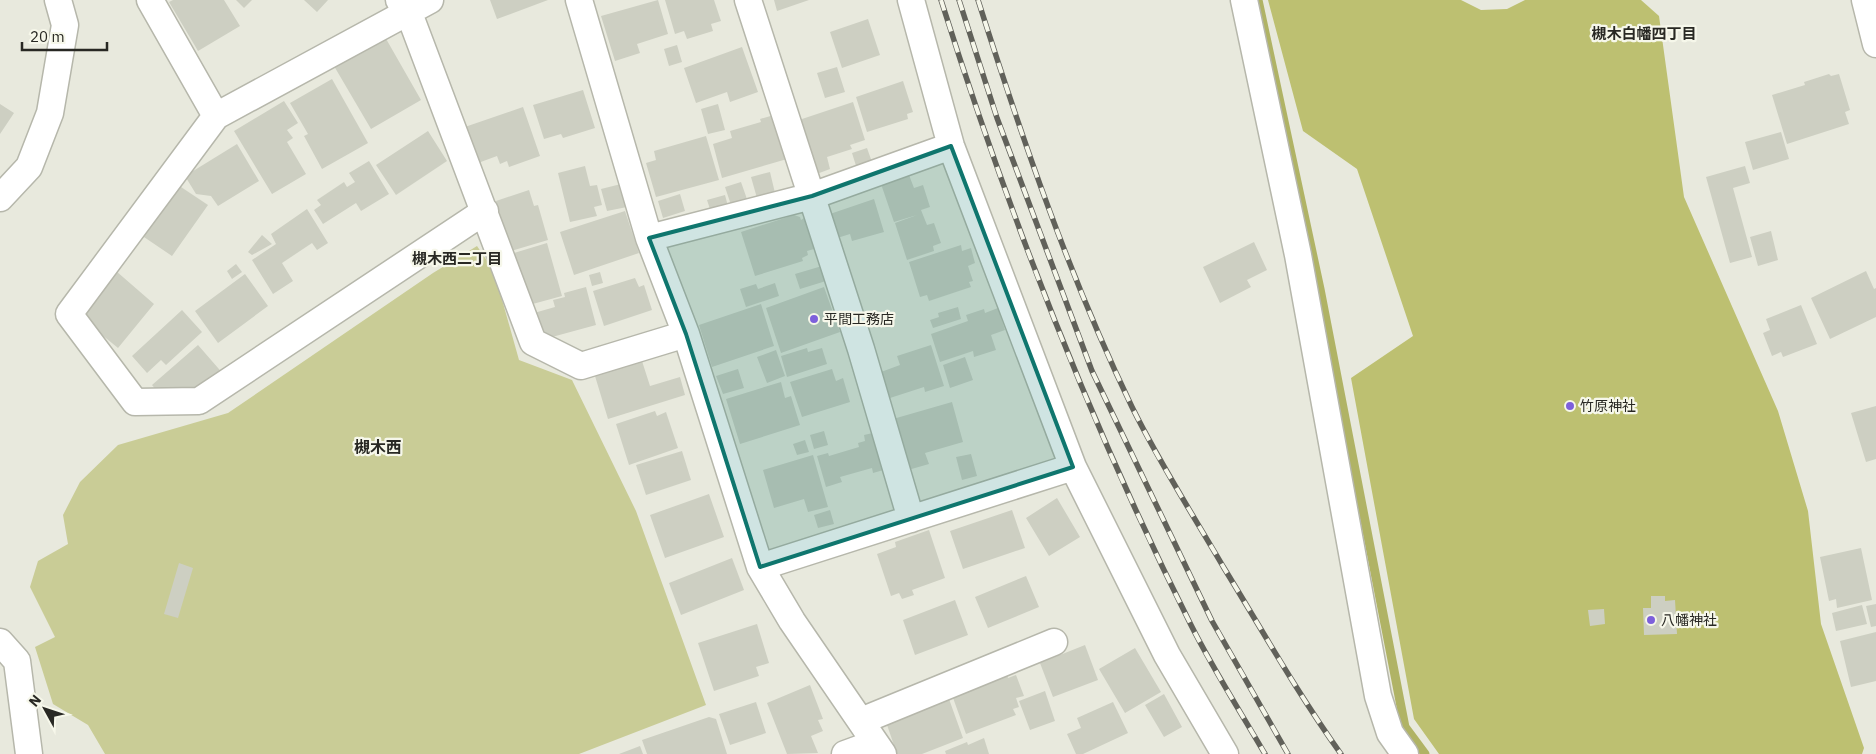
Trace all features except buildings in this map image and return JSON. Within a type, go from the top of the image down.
[{"type":"street","points":[[0,198],[29,166],[50,113],[65,26],[58,0]]},
{"type":"street","points":[[150,0],[216,116]]},
{"type":"street","points":[[578,0],[649,238],[686,334],[760,567],[792,621],[879,748],[845,754]]},
{"type":"street","points":[[748,0],[812,196],[911,519]]},
{"type":"street","points":[[911,0],[951,146],[1073,467],[1167,655],[1225,754]]},
{"type":"street","points":[[1244,0],[1298,255],[1378,696],[1390,733],[1405,754]]},
{"type":"street","points":[[1865,0],[1876,44]]},
{"type":"street","points":[[485,212],[199,401],[136,402],[69,314],[216,116],[413,4],[485,212],[533,342],[581,366],[686,334]]},
{"type":"street","points":[[649,238],[812,196],[951,146]]},
{"type":"street","points":[[760,567],[1073,467]]},
{"type":"street","points":[[861,721],[1054,642]]},
{"type":"street","points":[[6,657],[29,754]]},
{"type":"highlighted area","points":[[951,146],[1073,467],[760,567],[686,334],[649,238],[812,196]]},
{"type":"green space","points":[[1268,0],[1461,0],[1481,10],[1507,9],[1525,0],[1641,0],[1659,16],[1684,197],[1778,411],[1808,511],[1821,624],[1864,748],[1862,754],[1439,754],[1414,719],[1351,378],[1413,336],[1357,169],[1303,131]]},
{"type":"green space","points":[[477,246],[494,271],[519,360],[572,380],[636,511],[706,705],[579,754],[105,754],[88,725],[53,704],[35,647],[55,637],[30,587],[38,561],[68,544],[63,515],[80,482],[118,445],[228,413],[433,273]]},
{"type":"waterway","points":[[1258,0],[1320,289],[1405,727],[1425,754]]},
{"type":"railway","points":[[941,0],[1023,239],[1085,396],[1154,549],[1199,641],[1265,754]]},
{"type":"railway","points":[[959,0],[997,118],[1092,371],[1212,621],[1288,754]]},
{"type":"railway","points":[[978,0],[1029,155],[1067,257],[1109,358],[1142,428],[1295,685],[1341,754]]},
{"type":"place","name":"平間工務店","points":[[814,319]]},
{"type":"place","name":"竹原神社","points":[[1570,406]]},
{"type":"place","name":"八幡神社","points":[[1651,620]]},
{"type":"district","name":"槻木白幡四丁目","points":[[1644,34]]},
{"type":"district","name":"槻木西二丁目","points":[[457,259]]},
{"type":"district","name":"槻木西","points":[[378,447]]}]
